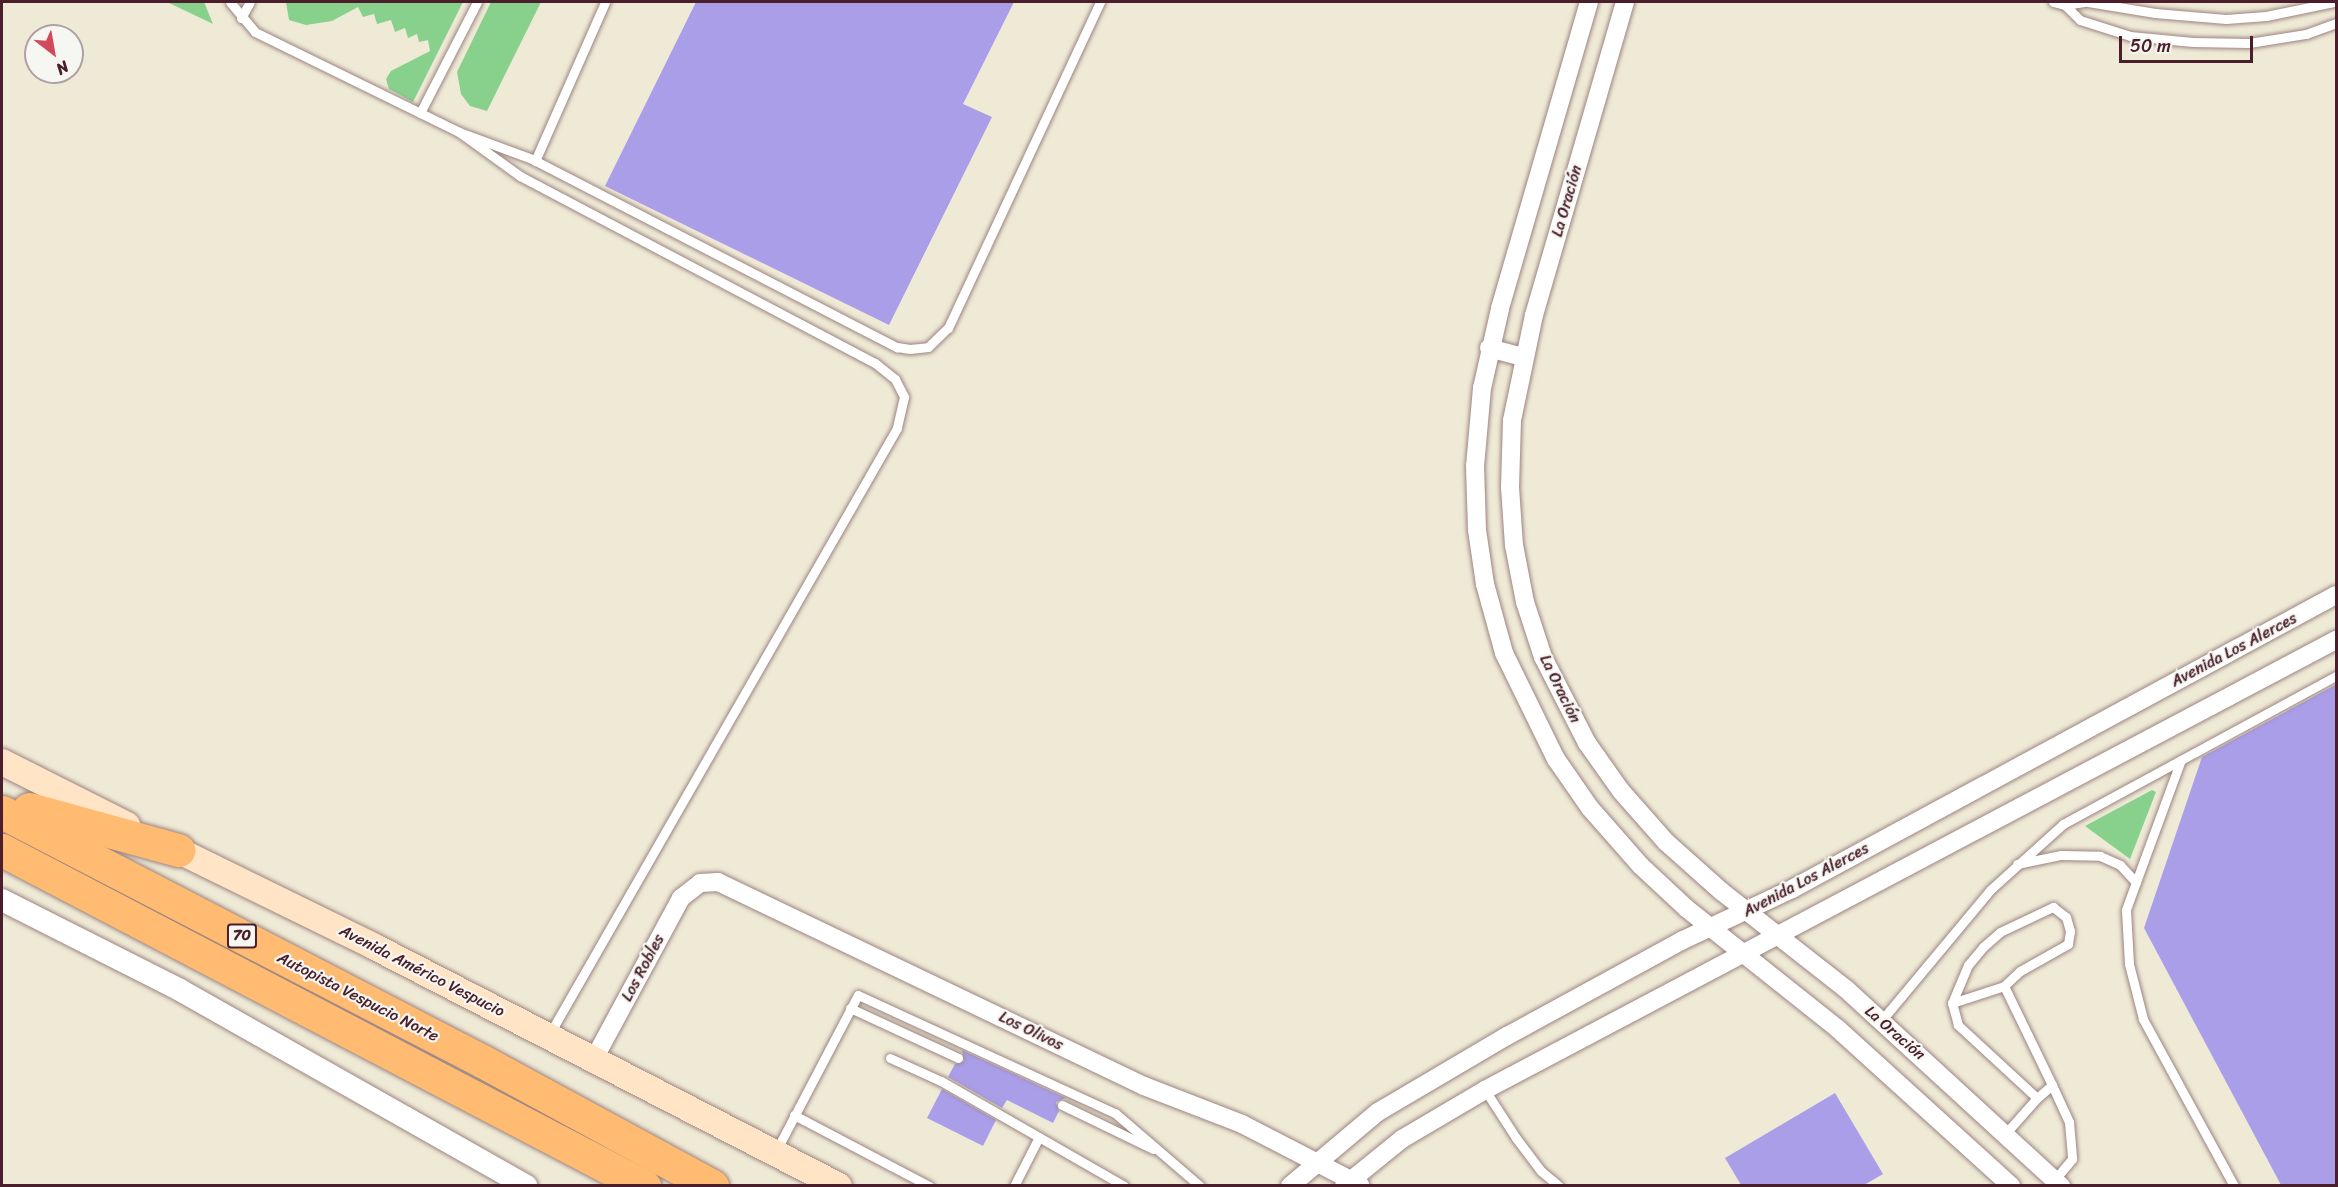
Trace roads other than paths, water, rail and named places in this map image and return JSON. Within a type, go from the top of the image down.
[{"type":"highway","points":[[2,802],[178,850]]},
{"type":"highway","name":"Autopista Vespucio Norte","points":[[2,812],[482,1061],[712,1185]]},
{"type":"highway","name":"Autopista Vespucio Norte","points":[[2,850],[644,1185]]},
{"type":"highway","points":[[2,873],[112,908]]},
{"type":"main road","name":"Avenida Américo Vespucio","points":[[2,762],[549,1035],[839,1185]]},
{"type":"street","name":"La Oración","points":[[1589,2],[1489,348],[1477,429],[1475,503],[1485,584],[1504,653],[1536,723],[1590,808],[1641,866],[1711,928],[1744,952],[1879,1064],[2011,1185]]},
{"type":"street","name":"La Oración","points":[[1625,2],[1523,357],[1512,420],[1511,516],[1521,583],[1543,657],[1572,717],[1621,791],[1693,867],[1779,934],[1881,1020],[2058,1182]]},
{"type":"street","points":[[1489,348],[1523,357]]},
{"type":"street","name":"Avenida Los Alerces","points":[[1290,1185],[1316,1161],[1408,1092],[2337,595]]},
{"type":"street","points":[[1353,1183],[1402,1139],[1485,1090],[2337,640]]},
{"type":"street","name":"Los Robles","points":[[594,1059],[681,898],[700,883]]},
{"type":"street","name":"Los Olivos","points":[[700,883],[726,884],[1135,1082],[1242,1124],[1316,1161],[1353,1183]]},
{"type":"street","points":[[2,900],[180,990],[525,1185]]},
{"type":"lane","points":[[231,2],[241,18],[255,32],[459,132],[535,161],[897,347],[920,349],[935,342],[948,328],[1100,2]]},
{"type":"lane","points":[[241,18],[250,2]]},
{"type":"lane","points":[[420,113],[477,2]]},
{"type":"lane","points":[[535,161],[605,2]]},
{"type":"lane","points":[[2053,2],[2065,5],[2086,2],[2155,13],[2226,19],[2266,16],[2334,2]]},
{"type":"lane","points":[[2065,5],[2080,20],[2130,36],[2193,42],[2249,43],[2306,34],[2337,23]]},
{"type":"lane","points":[[459,132],[520,176],[875,363],[895,380],[904,397],[897,428],[549,1035]]},
{"type":"lane","points":[[1881,1020],[2014,865],[2063,824],[2337,676]]},
{"type":"lane","points":[[2181,760],[2126,910],[2129,964],[2143,1018],[2234,1185]]},
{"type":"lane","points":[[2014,865],[2061,855],[2100,856],[2120,865],[2136,882]]},
{"type":"lane","points":[[1952,1003],[2004,986],[2020,971],[2068,944],[2070,931],[2059,909],[2053,907],[2035,912],[2000,932],[1968,965],[1952,1003],[1958,1025],[2037,1098]]},
{"type":"lane","points":[[2004,986],[2069,1122],[2072,1159],[2058,1182]]},
{"type":"lane","points":[[775,1153],[858,995],[1104,1108],[1166,1155],[1200,1185]]},
{"type":"lane","points":[[850,1008],[958,1058]]},
{"type":"lane","points":[[890,1058],[941,1081],[1124,1185]]},
{"type":"lane","points":[[2006,1133],[2037,1098],[2052,1085]]},
{"type":"lane","points":[[1485,1090],[1541,1171],[1559,1185]]},
{"type":"lane","points":[[1062,1105],[1166,1155]]},
{"type":"lane","points":[[794,1115],[929,1185]]},
{"type":"lane","points":[[1014,1185],[1039,1137]]}]
